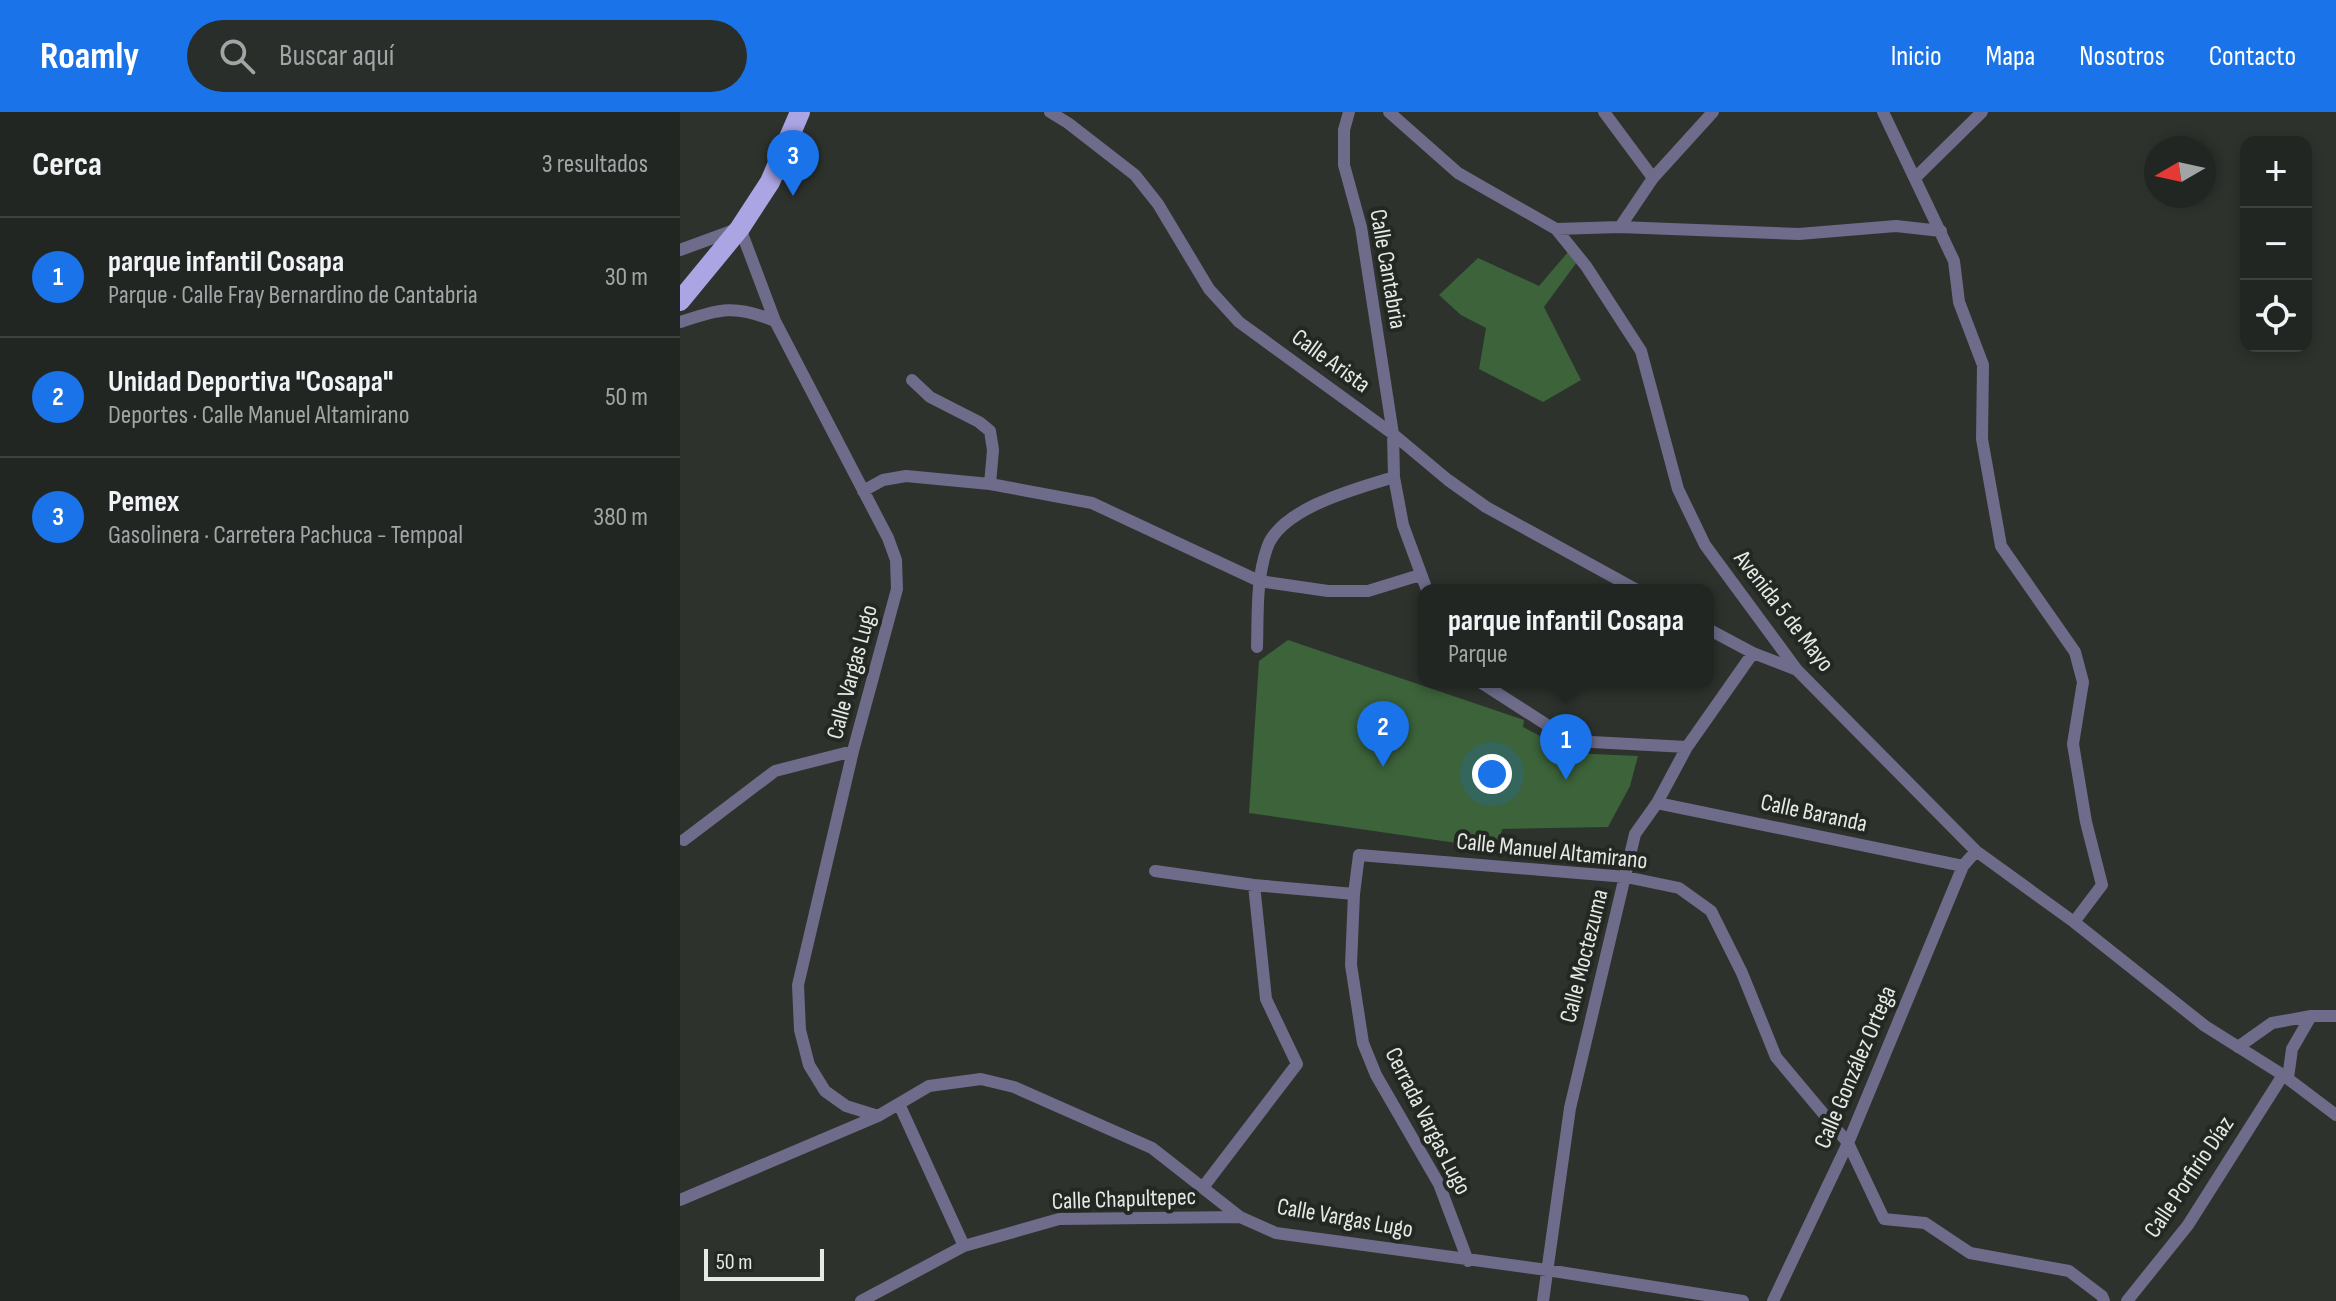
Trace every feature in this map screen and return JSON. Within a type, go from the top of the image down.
[{"type":"main road","points":[[682,295],[740,228],[770,182],[800,112]]},
{"type":"street","name":"Calle Arista","points":[[1050,112],[1135,175],[1158,204],[1209,289],[1239,322],[1393,434],[1486,507],[1626,584]]},
{"type":"street","name":"Calle Cantabria","points":[[1349,112],[1344,130],[1344,165],[1361,227],[1393,434],[1394,477],[1403,525],[1424,584]]},
{"type":"street","name":"Avenida 5 de Mayo","points":[[1389,112],[1458,173],[1556,229],[1586,266],[1641,351],[1678,489],[1705,545],[1797,670],[1976,851],[2074,922],[2205,1026],[2285,1076],[2336,1115]]},
{"type":"street","points":[[1604,112],[1653,178]]},
{"type":"street","points":[[1620,227],[1653,178],[1713,112]]},
{"type":"street","points":[[1883,112],[1954,261],[1959,302],[1983,365],[1982,439],[2001,546],[2075,652],[2083,682],[2073,744],[2086,822],[2102,885],[2074,922]]},
{"type":"street","points":[[1916,177],[1982,112]]},
{"type":"street","points":[[1556,229],[1620,227],[1799,234],[1896,226],[1941,231]]},
{"type":"street","points":[[680,250],[740,228]]},
{"type":"street","name":"Calle Vargas Lugo","points":[[740,228],[775,321],[896,560],[897,589],[853,751],[798,985],[800,1030],[809,1065],[825,1091],[846,1106],[878,1116]]},
{"type":"street","points":[[680,322],[724,310],[747,309],[775,321]]},
{"type":"street","points":[[912,380],[930,397],[979,422],[990,431],[993,450],[990,484]]},
{"type":"street","points":[[863,491],[883,480],[906,476],[990,484],[1092,503],[1259,581],[1328,591],[1368,591],[1420,575]]},
{"type":"street","points":[[1257,647],[1259,581],[1268,544],[1289,521],[1325,499],[1394,477]]},
{"type":"street","points":[[1714,632],[1753,653],[1797,670]]},
{"type":"street","name":"Calle Moctezuma","points":[[1543,1301],[1570,1108],[1635,834],[1657,803],[1687,747],[1753,653]]},
{"type":"street","points":[[1489,688],[1572,741],[1687,747]]},
{"type":"street","points":[[684,840],[775,771],[853,751]]},
{"type":"street","name":"Calle Baranda","points":[[1657,803],[1963,866]]},
{"type":"street","name":"Calle González Ortega","points":[[1773,1301],[1848,1143],[1963,866],[1976,851]]},
{"type":"street","name":"Calle Manuel Altamirano","points":[[1359,855],[1626,877],[1679,888],[1711,911],[1742,973],[1776,1057],[1848,1143],[1884,1219],[1925,1223],[1970,1253],[2069,1271],[2102,1296],[2104,1301]]},
{"type":"street","name":"Cerrada Vargas Lugo","points":[[1359,855],[1351,965],[1363,1043],[1376,1075],[1439,1184],[1468,1261]]},
{"type":"street","points":[[1155,871],[1254,885],[1354,894]]},
{"type":"street","points":[[1204,1186],[1297,1064],[1266,999],[1254,885]]},
{"type":"street","points":[[2238,1047],[2272,1023],[2311,1016],[2336,1016]]},
{"type":"street","name":"Calle Porfirio Díaz","points":[[2127,1301],[2188,1225],[2285,1076],[2292,1049],[2311,1016]]},
{"type":"street","name":"Calle Vargas Lugo","points":[[899,1104],[929,1086],[981,1079],[1014,1087],[1152,1148],[1240,1217],[1276,1233],[1547,1270],[1743,1301]]},
{"type":"street","points":[[680,1200],[878,1116],[899,1104],[964,1246]]},
{"type":"street","name":"Calle Chapultepec","points":[[861,1301],[964,1246],[1059,1219],[1240,1217]]},
{"type":"green space","points":[[1568,252],[1577,262],[1544,307],[1581,380],[1543,402],[1479,369],[1486,328],[1461,315],[1439,295],[1478,258],[1539,286]]},
{"type":"green space","points":[[1288,640],[1418,684],[1418,688],[1430,688],[1524,720],[1523,727],[1572,753],[1638,756],[1630,786],[1608,827],[1502,829],[1498,849],[1249,813],[1259,661]]},
{"type":"place","name":"Pemex","points":[[793,196]]},
{"type":"place","name":"Unidad Deportiva \"Cosapa\"","points":[[1383,767]]},
{"type":"place","name":"parque infantil Cosapa","points":[[1566,780]]}]
